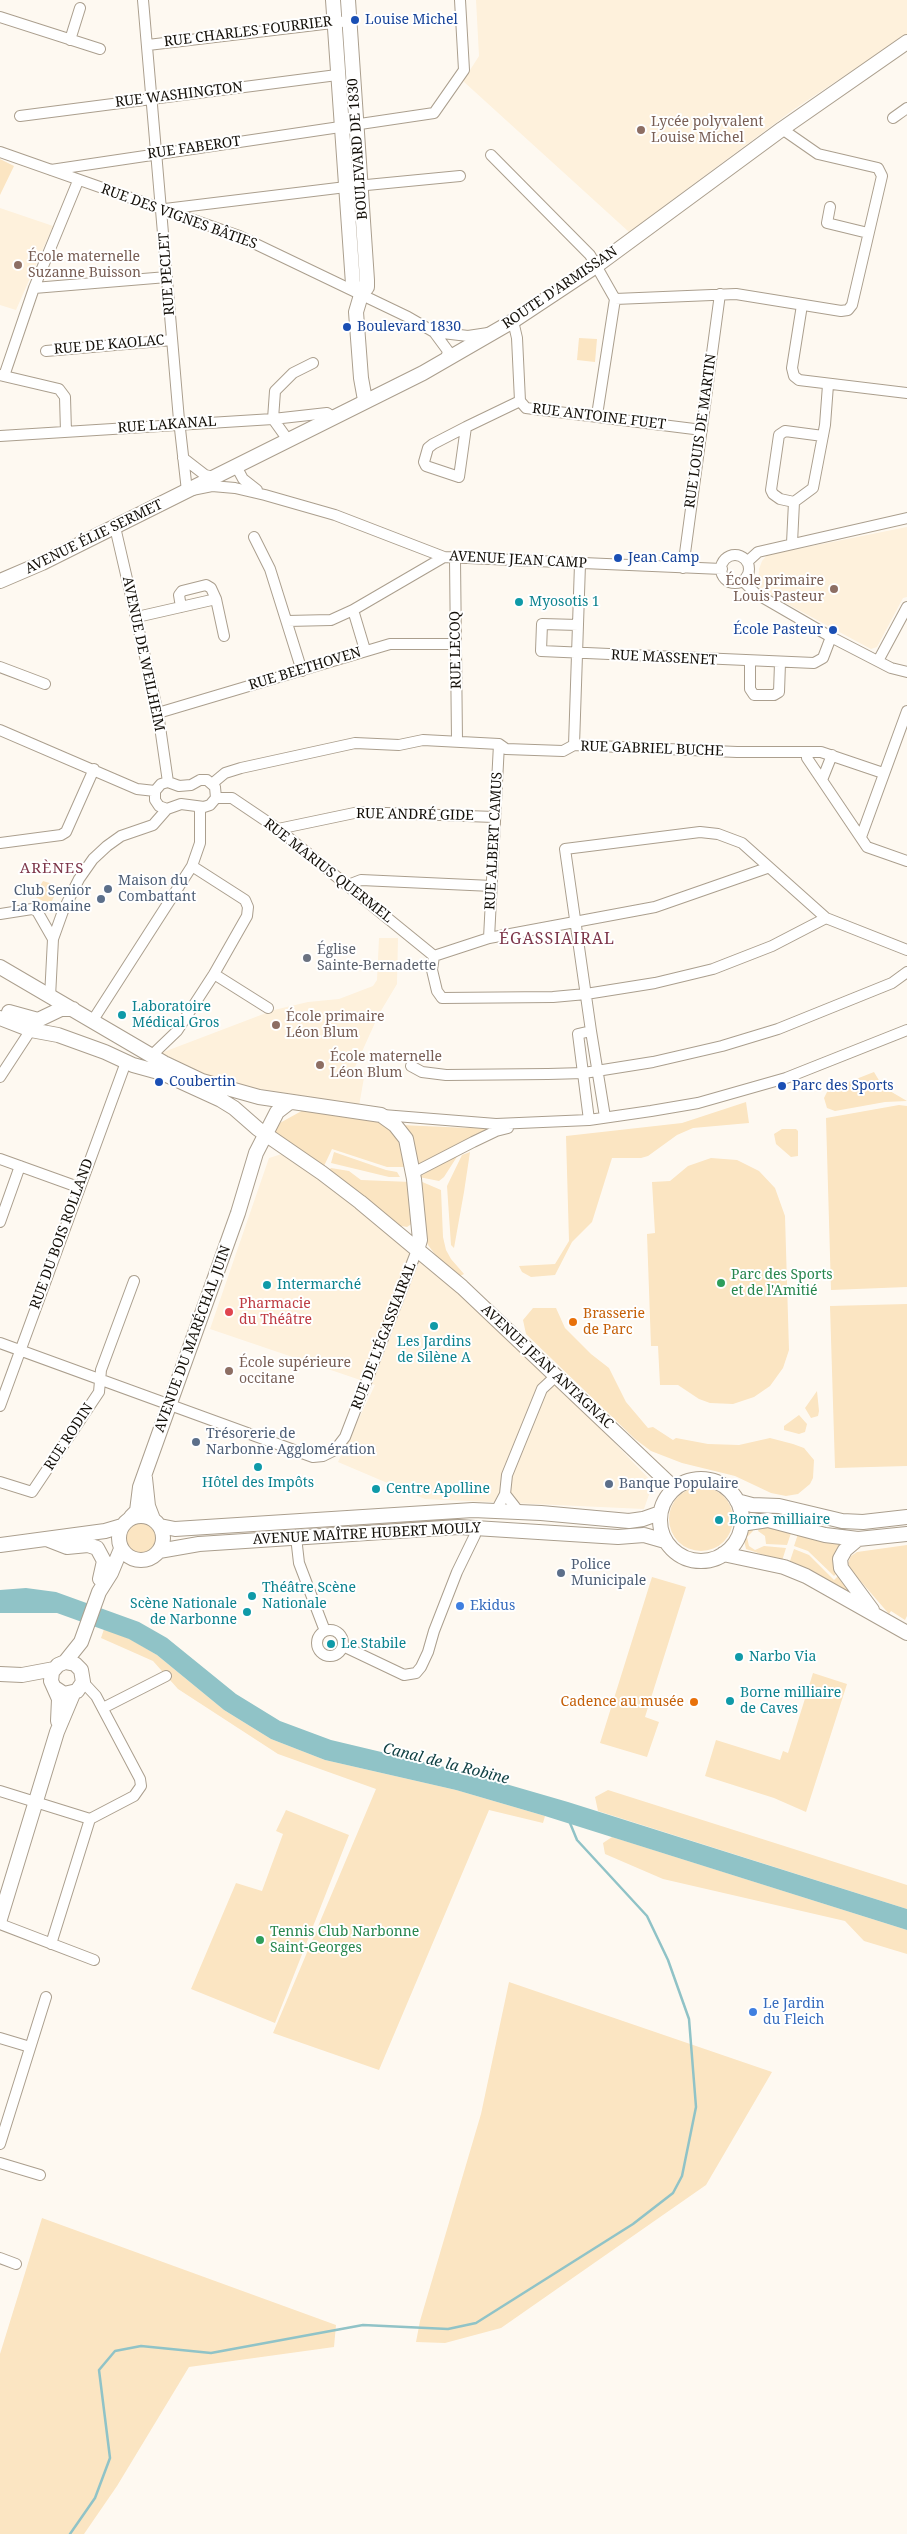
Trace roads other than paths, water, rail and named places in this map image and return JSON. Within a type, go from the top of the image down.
[{"type":"main road","name":"BOULEVARD DE 1830","points":[[333,0],[353,284],[361,295]]},
{"type":"main road","name":"BOULEVARD DE 1830","points":[[348,0],[368,280],[367,287],[361,295],[356,312],[356,330],[365,400]]},
{"type":"main road","name":"ROUTE D'ARMISSAN","points":[[187,491],[446,359],[513,321],[596,266],[782,129],[907,42]]},
{"type":"main road","name":"AVENUE ÉLIE SERMET","points":[[0,581],[42,563],[187,491]]},
{"type":"main road","points":[[0,967],[152,1055],[202,1081],[234,1092],[381,1115],[395,1125],[406,1139],[413,1173],[418,1218],[420,1240],[417,1250]]},
{"type":"main road","points":[[0,1009],[34,1025]]},
{"type":"main road","points":[[0,1018],[34,1025],[53,1012],[72,1009]]},
{"type":"main road","points":[[53,1012],[50,1018],[51,1027],[58,1035]]},
{"type":"main road","name":"AVENUE JEAN ANTAGNAC","points":[[34,1025],[126,1062],[174,1078],[221,1100],[236,1110],[264,1135],[322,1173],[437,1266],[556,1375],[674,1488]]},
{"type":"main road","name":"AVENUE DU MARÉCHAL JUIN","points":[[127,1521],[137,1511],[140,1487],[145,1478],[169,1405],[243,1199],[256,1153],[277,1112],[290,1102]]},
{"type":"main road","name":"AVENUE DU MARÉCHAL JUIN","points":[[243,1199],[253,1183],[267,1150],[275,1146],[285,1147]]},
{"type":"main road","points":[[397,1233],[414,1227],[418,1218]]},
{"type":"main road","points":[[111,1573],[127,1564],[154,1556],[159,1551],[163,1539],[148,1506],[145,1478]]},
{"type":"main road","points":[[709,1479],[720,1483],[730,1491],[737,1501],[741,1512],[742,1524],[735,1542],[722,1554],[709,1560],[692,1560],[679,1554],[665,1541],[660,1522],[660,1513],[665,1499],[674,1488],[690,1480],[709,1479]]},
{"type":"main road","points":[[737,1501],[752,1505],[779,1506],[842,1521],[863,1522],[907,1517]]},
{"type":"main road","name":"AVENUE MAÎTRE HUBERT MOULY","points":[[157,1523],[175,1529],[436,1512],[496,1511],[629,1521],[660,1513]]},
{"type":"main road","points":[[0,1545],[105,1531],[127,1521],[146,1516],[157,1523]]},
{"type":"main road","points":[[742,1524],[768,1520],[825,1535],[858,1540],[907,1534]]},
{"type":"main road","points":[[57,1732],[59,1704],[56,1675],[83,1637],[100,1592],[111,1573],[120,1547],[119,1532],[127,1521]]},
{"type":"main road","name":"AVENUE MAÎTRE HUBERT MOULY","points":[[159,1551],[199,1544],[460,1527],[618,1536],[644,1535],[665,1541]]},
{"type":"main road","points":[[49,1539],[105,1538],[120,1547],[130,1558],[142,1560]]},
{"type":"main road","points":[[49,1539],[67,1547],[88,1545],[99,1550],[104,1561],[100,1577],[100,1592]]},
{"type":"main road","points":[[858,1540],[845,1550],[840,1559],[841,1568],[876,1614]]},
{"type":"main road","points":[[735,1542],[750,1558]]},
{"type":"main road","points":[[722,1554],[750,1558],[784,1567],[806,1576],[907,1633]]},
{"type":"main road","points":[[0,1919],[57,1732],[73,1694],[79,1689],[82,1676],[83,1637]]},
{"type":"main road","points":[[0,1674],[56,1675],[75,1664],[82,1676]]},
{"type":"main road","points":[[56,1675],[64,1694],[73,1694]]},
{"type":"street","name":"RUE PECLET","points":[[143,0],[179,424],[187,491]]},
{"type":"street","name":"RUE FABEROT","points":[[47,170],[434,113],[464,70],[460,0]]},
{"type":"street","points":[[70,40],[80,8]]},
{"type":"street","points":[[0,17],[100,50]]},
{"type":"street","name":"RUE CHARLES FOURRIER","points":[[148,44],[334,21],[349,21]]},
{"type":"street","name":"RUE WASHINGTON","points":[[20,116],[338,75]]},
{"type":"street","points":[[893,118],[907,108]]},
{"type":"street","points":[[615,299],[736,294],[841,312],[848,310],[852,305],[882,176],[878,168],[818,154],[782,129]]},
{"type":"street","name":"RUE DES VIGNES BÂTIES","points":[[0,152],[238,236],[434,332],[468,336],[494,332]]},
{"type":"street","points":[[491,155],[590,255],[615,299],[597,415]]},
{"type":"street","points":[[162,210],[346,186],[460,176]]},
{"type":"street","points":[[66,432],[65,397],[59,389],[2,375],[34,288],[78,181]]},
{"type":"street","points":[[830,207],[827,223],[868,233]]},
{"type":"street","points":[[34,288],[167,277]]},
{"type":"street","name":"RUE LOUIS DE MARTIN","points":[[683,568],[720,294]]},
{"type":"street","points":[[802,306],[792,368],[794,376],[799,380],[828,385],[873,388],[907,393]]},
{"type":"street","name":"RUE ANTOINE FUET","points":[[513,321],[517,338],[520,401],[526,408],[597,415],[702,430]]},
{"type":"street","name":"RUE DES VIGNES BÂTIES","points":[[434,332],[448,351],[446,359]]},
{"type":"street","name":"RUE DE KAOLAC","points":[[46,351],[172,340]]},
{"type":"street","points":[[288,440],[273,419],[275,391],[293,373],[313,363]]},
{"type":"street","points":[[823,436],[785,431],[779,435],[771,490],[773,494],[780,499],[794,502],[813,488],[823,436],[828,385]]},
{"type":"street","points":[[466,427],[459,477],[426,466],[424,462],[428,448],[433,444],[466,427],[520,401]]},
{"type":"street","name":"RUE LAKANAL","points":[[0,436],[273,419],[327,413],[333,417]]},
{"type":"street","points":[[183,458],[206,476],[214,477]]},
{"type":"street","points":[[235,488],[230,478],[236,466]]},
{"type":"street","name":"AVENUE JEAN CAMP","points":[[236,466],[243,479],[265,494]]},
{"type":"street","name":"AVENUE JEAN CAMP","points":[[187,491],[212,486],[265,494],[335,515],[444,557],[722,569]]},
{"type":"street","points":[[792,543],[794,502]]},
{"type":"street","points":[[747,562],[758,552],[907,518]]},
{"type":"street","name":"AVENUE DE WEILHEIM","points":[[115,527],[158,713],[168,782]]},
{"type":"street","points":[[254,537],[270,569],[302,672]]},
{"type":"street","points":[[743,581],[749,570],[747,562],[740,556],[731,556],[724,561],[722,569],[724,577],[731,582],[743,581],[756,594],[831,637],[878,662],[907,672]]},
{"type":"street","points":[[287,621],[331,620],[353,610],[444,557]]},
{"type":"street","name":"RUE LECOQ","points":[[455,558],[457,742]]},
{"type":"street","points":[[574,746],[580,564]]},
{"type":"street","points":[[181,607],[179,595],[182,591],[206,585],[211,588],[216,599],[224,636]]},
{"type":"street","points":[[136,618],[216,599]]},
{"type":"street","points":[[878,662],[907,607]]},
{"type":"street","points":[[353,610],[366,650]]},
{"type":"street","name":"RUE MASSENET","points":[[578,625],[542,624],[541,651],[750,662],[818,662],[823,658],[831,637]]},
{"type":"street","name":"RUE BEETHOVEN","points":[[158,713],[302,672],[366,650],[390,644],[455,644]]},
{"type":"street","points":[[750,662],[750,689],[754,695],[774,695],[779,692],[780,663]]},
{"type":"street","points":[[0,667],[45,684]]},
{"type":"street","points":[[860,837],[906,714]]},
{"type":"street","points":[[0,730],[137,789],[155,791]]},
{"type":"street","name":"RUE GABRIEL BUCHE","points":[[213,784],[225,773],[241,768],[355,743],[399,745],[423,740],[498,744],[506,749],[554,751],[563,751],[574,746],[805,755],[821,752],[883,773]]},
{"type":"street","name":"RUE ALBERT CAMUS","points":[[489,938],[498,744]]},
{"type":"street","points":[[805,755],[867,846],[907,861]]},
{"type":"street","points":[[822,780],[832,755]]},
{"type":"street","points":[[0,843],[61,835],[66,832],[94,769]]},
{"type":"street","points":[[50,997],[53,939],[62,911],[78,879],[93,858],[121,836],[153,825],[167,809],[181,804],[192,804],[200,807],[210,805],[216,798],[217,790],[213,784],[204,780],[191,785],[179,786],[168,782],[159,786],[155,791],[156,804],[167,809]]},
{"type":"street","name":"RUE MARIUS QUERMEL","points":[[216,798],[232,798],[278,829],[434,956]]},
{"type":"street","points":[[93,1020],[192,866],[200,843],[200,807]]},
{"type":"street","name":"RUE ANDRÉ GIDE","points":[[278,829],[360,812],[494,817]]},
{"type":"street","points":[[605,1117],[565,849],[700,832],[718,834],[742,844],[826,918],[907,950]]},
{"type":"street","points":[[152,1055],[177,1031],[214,974],[247,916],[248,907],[245,900],[192,866]]},
{"type":"street","points":[[767,868],[655,907],[489,938],[434,956],[432,970],[437,990],[442,998],[553,997],[586,994],[655,983],[713,969],[772,946],[826,918]]},
{"type":"street","points":[[348,885],[361,880],[492,886]]},
{"type":"street","points":[[0,914],[37,911],[53,939]]},
{"type":"street","points":[[411,1066],[422,1072],[446,1075],[584,1073],[653,1062],[722,1046],[778,1029],[882,986],[907,972]]},
{"type":"street","points":[[214,974],[268,1008]]},
{"type":"street","points":[[0,1077],[34,1025]]},
{"type":"street","points":[[381,1115],[496,1124],[589,1120],[698,1102],[786,1078],[907,1030]]},
{"type":"street","points":[[589,1120],[578,1034],[591,1031]]},
{"type":"street","name":"RUE DU BOIS ROLLAND","points":[[0,1406],[78,1187],[126,1062]]},
{"type":"street","points":[[413,1173],[496,1131],[538,1122]]},
{"type":"street","points":[[0,1159],[78,1187]]},
{"type":"street","points":[[0,1222],[20,1166]]},
{"type":"street","points":[[397,1233],[407,1248],[410,1267],[437,1266]]},
{"type":"street","name":"RUE DE L'ÉGASSIAIRAL","points":[[0,1343],[313,1457],[323,1456],[335,1450],[345,1437],[417,1250]]},
{"type":"street","name":"RUE RODIN","points":[[0,1482],[32,1492],[99,1392],[99,1379],[134,1281]]},
{"type":"street","points":[[496,1511],[505,1494],[507,1475],[542,1389],[556,1375]]},
{"type":"street","points":[[505,1494],[519,1512]]},
{"type":"street","points":[[460,1527],[468,1548]]},
{"type":"street","points":[[343,1646],[334,1656],[327,1656],[320,1653],[317,1640],[325,1631],[333,1630],[340,1635],[343,1646],[404,1675],[416,1673],[422,1667],[434,1631],[475,1535],[476,1527]]},
{"type":"street","points":[[296,1537],[299,1563],[325,1631]]},
{"type":"street","points":[[0,1791],[90,1818],[134,1796],[140,1788],[140,1779],[103,1708],[82,1676]]},
{"type":"street","points":[[103,1708],[166,1676]]},
{"type":"street","points":[[51,1944],[90,1818]]},
{"type":"street","points":[[0,1924],[94,1960]]},
{"type":"street","points":[[0,2144],[46,1997]]},
{"type":"street","points":[[0,2038],[30,2047]]},
{"type":"street","points":[[0,2163],[40,2175]]},
{"type":"street","points":[[0,2258],[16,2264]]},
{"type":"water","points":[[26,1588],[56,1592],[139,1622],[167,1638],[236,1694],[280,1721],[331,1740],[461,1771],[568,1802],[907,1909],[907,1930],[545,1816],[456,1790],[325,1760],[271,1739],[224,1710],[157,1655],[129,1639],[57,1613],[0,1613],[0,1590]]},
{"type":"waterway","points":[[70,2534],[95,2498],[110,2458],[99,2370],[115,2351],[141,2346],[211,2353],[363,2325],[448,2329],[476,2323],[633,2224],[673,2193],[682,2176],[696,2107],[689,2019],[668,1960],[647,1916],[577,1840],[570,1823]]},
{"type":"place","name":"Louise Michel","points":[[355,20]]},
{"type":"place","name":"Lycée polyvalent Louise Michel","points":[[641,130]]},
{"type":"place","name":"École maternelle Suzanne Buisson","points":[[18,265]]},
{"type":"place","name":"Boulevard 1830","points":[[347,327]]},
{"type":"place","name":"Jean Camp","points":[[618,558]]},
{"type":"place","name":"École primaire Louis Pasteur","points":[[834,589]]},
{"type":"place","name":"Myosotis 1","points":[[519,602]]},
{"type":"place","name":"École Pasteur","points":[[833,630]]},
{"type":"place","name":"Maison du Combattant","points":[[108,889]]},
{"type":"place","name":"Club Senior La Romaine","points":[[101,899]]},
{"type":"place","name":"Église Sainte-Bernadette","points":[[307,958]]},
{"type":"place","name":"Laboratoire Médical Gros","points":[[122,1015]]},
{"type":"place","name":"École primaire Léon Blum","points":[[276,1025]]},
{"type":"place","name":"École maternelle Léon Blum","points":[[320,1065]]},
{"type":"place","name":"Coubertin","points":[[159,1082]]},
{"type":"place","name":"Parc des Sports","points":[[782,1086]]},
{"type":"place","name":"Parc des Sports et de l'Amitié","points":[[721,1283]]},
{"type":"place","name":"Intermarché","points":[[267,1285]]},
{"type":"place","name":"Pharmacie du Théâtre","points":[[229,1312]]},
{"type":"place","name":"Brasserie de Parc","points":[[573,1322]]},
{"type":"place","name":"Les Jardins de Silène A","points":[[434,1326]]},
{"type":"place","name":"École supérieure occitane","points":[[229,1371]]},
{"type":"place","name":"Trésorerie de Narbonne Agglomération","points":[[196,1442]]},
{"type":"place","name":"Hôtel des Impôts","points":[[258,1467]]},
{"type":"place","name":"Banque Populaire","points":[[609,1484]]},
{"type":"place","name":"Centre Apolline","points":[[376,1489]]},
{"type":"place","name":"Borne milliaire","points":[[719,1520]]},
{"type":"place","name":"Police Municipale","points":[[561,1573]]},
{"type":"place","name":"Théâtre Scène Nationale","points":[[252,1596]]},
{"type":"place","name":"Ekidus","points":[[460,1606]]},
{"type":"place","name":"Scène Nationale de Narbonne","points":[[247,1612]]},
{"type":"place","name":"Le Stabile","points":[[331,1644]]},
{"type":"place","name":"Narbo Via","points":[[739,1657]]},
{"type":"place","name":"Borne milliaire de Caves","points":[[730,1701]]},
{"type":"place","name":"Cadence au musée","points":[[694,1702]]},
{"type":"place","name":"Tennis Club Narbonne Saint-Georges","points":[[260,1940]]},
{"type":"place","name":"Le Jardin du Fleich","points":[[753,2012]]},
{"type":"district","name":"ARÈNES","points":[[52,869]]},
{"type":"district","name":"ÉGASSIAIRAL","points":[[557,939]]},
{"type":"water label","name":"Canal de la Robine","points":[[446,1764]]}]
